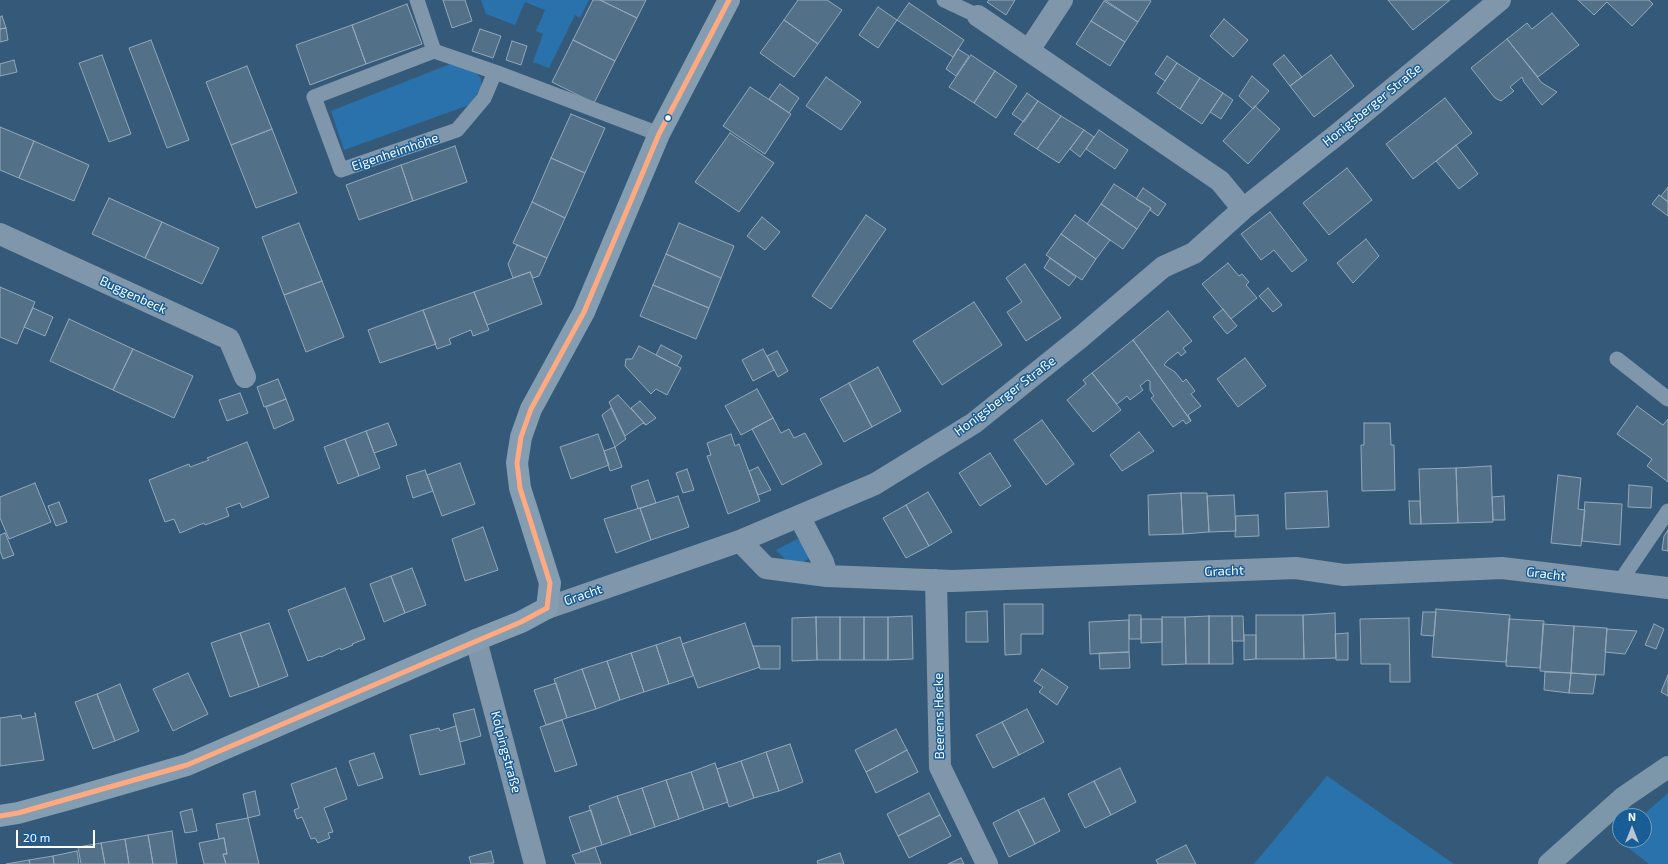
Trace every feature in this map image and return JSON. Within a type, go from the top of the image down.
[{"type":"main road","points":[[1549,864],[1624,797],[1668,767]]},
{"type":"street","points":[[547,608],[550,582],[520,488],[516,463],[521,437],[531,409],[584,312],[659,134],[729,0]]},
{"type":"street","points":[[1029,50],[1062,0]]},
{"type":"street","name":"Honigsberger Straße","points":[[740,541],[875,484],[974,423],[1081,338],[1162,267],[1194,253],[1243,209],[1339,133],[1500,0]]},
{"type":"street","points":[[978,16],[1220,182],[1243,209]]},
{"type":"street","name":"Buggenbeck","points":[[0,234],[229,339],[245,377]]},
{"type":"street","points":[[799,516],[823,562],[827,576]]},
{"type":"street","name":"Gracht","points":[[0,816],[18,813],[73,798],[187,765],[521,622],[547,608],[740,541],[766,568],[827,576],[936,580],[1296,568],[1344,575],[1502,568],[1668,588]]},
{"type":"street","name":"Beerens Hecke","points":[[936,580],[940,767],[987,864]]},
{"type":"street","name":"Kolpingstraße","points":[[476,640],[535,864]]},
{"type":"lane","points":[[417,0],[434,51],[495,72],[659,134]]},
{"type":"lane","points":[[944,0],[978,16]]},
{"type":"lane","name":"Eigenheimhöhe","points":[[434,51],[314,97],[341,170],[457,130],[484,98],[495,72]]},
{"type":"lane","points":[[1616,359],[1668,399]]},
{"type":"lane","points":[[1619,583],[1668,511]]},
{"type":"shaded area","points":[[481,0],[589,0],[580,18],[575,15],[549,68],[533,62],[543,34],[536,31],[545,10],[525,2],[515,25],[486,14]]},
{"type":"shaded area","points":[[450,64],[476,73],[481,79],[481,88],[469,105],[344,150],[331,111]]},
{"type":"shaded area","points":[[803,536],[809,558],[803,563],[796,564],[785,559],[776,550]]},
{"type":"shaded area","points":[[1327,776],[1454,864],[1254,864]]},
{"type":"shaded area","points":[[1668,793],[1668,864],[1649,864],[1629,848],[1652,848],[1651,808]]},
{"type":"building","points":[[443,0],[465,0],[472,21],[452,28]]},
{"type":"building","points":[[593,0],[600,0],[637,18],[615,61],[573,40]]},
{"type":"building","points":[[600,0],[646,0],[637,18]]},
{"type":"building","points":[[798,0],[827,0],[842,10],[818,44],[784,20]]},
{"type":"building","points":[[989,0],[1015,0],[1006,15],[987,2]]},
{"type":"building","points":[[1105,0],[1149,0],[1151,1],[1138,22]]},
{"type":"building","points":[[1388,0],[1450,0],[1413,30]]},
{"type":"building","points":[[1578,0],[1649,0],[1653,4],[1632,26],[1607,2],[1594,15]]},
{"type":"building","points":[[1104,1],[1138,22],[1125,42],[1091,21]]},
{"type":"building","points":[[909,3],[964,40],[953,57],[897,20]]},
{"type":"building","points":[[407,4],[422,44],[366,64],[352,25]]},
{"type":"building","points":[[878,7],[897,20],[878,48],[859,35]]},
{"type":"building","points":[[1552,13],[1579,45],[1538,77],[1507,39],[1527,23],[1532,29]]},
{"type":"building","points":[[2,16],[6,28],[0,29],[0,17]]},
{"type":"building","points":[[1224,19],[1248,40],[1233,57],[1210,36]]},
{"type":"building","points":[[784,20],[818,44],[794,77],[760,53]]},
{"type":"building","points":[[1091,21],[1125,42],[1110,66],[1076,44]]},
{"type":"building","points":[[352,25],[366,64],[310,85],[296,45]]},
{"type":"building","points":[[6,28],[8,40],[0,42],[0,29]]},
{"type":"building","points":[[480,29],[501,36],[493,58],[472,51]]},
{"type":"building","points":[[1507,39],[1542,83],[1557,92],[1542,105],[1524,82],[1522,77],[1510,87],[1514,91],[1501,101],[1495,98],[1471,68]]},
{"type":"building","points":[[151,40],[189,140],[167,148],[129,48]]},
{"type":"building","points":[[573,40],[615,61],[594,103],[552,82]]},
{"type":"building","points":[[512,41],[527,46],[521,65],[506,60]]},
{"type":"building","points":[[958,49],[969,56],[956,76],[946,69]]},
{"type":"building","points":[[102,55],[131,134],[109,142],[79,63]]},
{"type":"building","points":[[971,55],[995,71],[974,103],[949,87]]},
{"type":"building","points":[[1284,55],[1302,77],[1290,86],[1273,64]]},
{"type":"building","points":[[1331,55],[1354,86],[1314,117],[1290,86]]},
{"type":"building","points":[[1167,56],[1177,63],[1165,81],[1155,74]]},
{"type":"building","points":[[14,60],[17,72],[0,76],[0,64]]},
{"type":"building","points":[[1177,63],[1200,78],[1180,109],[1157,93]]},
{"type":"building","points":[[247,66],[272,129],[231,145],[206,82]]},
{"type":"building","points":[[995,71],[1017,86],[996,118],[974,103]]},
{"type":"building","points":[[1252,76],[1269,91],[1253,109],[1239,96]]},
{"type":"building","points":[[826,77],[861,102],[841,130],[806,106]]},
{"type":"building","points":[[1200,78],[1223,93],[1202,124],[1180,109]]},
{"type":"building","points":[[780,84],[799,98],[789,113],[769,99]]},
{"type":"building","points":[[750,87],[791,114],[765,154],[723,126]]},
{"type":"building","points":[[1027,93],[1038,101],[1024,122],[1012,114]]},
{"type":"building","points":[[1223,93],[1233,100],[1221,119],[1210,112]]},
{"type":"building","points":[[1445,98],[1472,133],[1413,179],[1386,144]]},
{"type":"building","points":[[1038,101],[1061,116],[1037,149],[1014,134]]},
{"type":"building","points":[[1255,106],[1280,129],[1248,164],[1223,141]]},
{"type":"building","points":[[571,114],[605,128],[585,173],[551,158]]},
{"type":"building","points":[[1061,116],[1084,130],[1059,163],[1037,149]]},
{"type":"building","points":[[0,127],[34,141],[19,178],[0,170]]},
{"type":"building","points":[[272,129],[297,193],[256,208],[231,145]]},
{"type":"building","points":[[1084,130],[1094,137],[1080,157],[1070,149]]},
{"type":"building","points":[[1099,130],[1128,150],[1115,169],[1086,149]]},
{"type":"building","points":[[730,133],[774,163],[739,212],[695,182]]},
{"type":"building","points":[[34,141],[89,165],[74,201],[19,178]]},
{"type":"building","points":[[1456,145],[1478,174],[1459,189],[1436,161]]},
{"type":"building","points":[[455,146],[467,182],[413,201],[401,165]]},
{"type":"building","points":[[551,158],[585,173],[565,218],[532,202]]},
{"type":"building","points":[[401,165],[413,201],[359,220],[346,185]]},
{"type":"building","points":[[1347,168],[1372,200],[1329,235],[1303,203]]},
{"type":"building","points":[[1114,184],[1151,208],[1137,229],[1101,204]]},
{"type":"building","points":[[1668,187],[1668,202],[1661,196]]},
{"type":"building","points":[[1143,188],[1166,204],[1158,216],[1150,210],[1151,208],[1136,199]]},
{"type":"building","points":[[1659,195],[1668,202],[1668,216],[1652,204]]},
{"type":"building","points":[[109,198],[162,222],[145,258],[92,234]]},
{"type":"building","points":[[532,202],[565,218],[547,258],[513,243]]},
{"type":"building","points":[[1101,204],[1137,229],[1123,249],[1087,224]]},
{"type":"building","points":[[1270,212],[1307,260],[1292,272],[1274,250],[1261,260],[1241,234]]},
{"type":"building","points":[[866,215],[886,229],[831,309],[812,296]]},
{"type":"building","points":[[1075,215],[1110,240],[1096,259],[1061,234]]},
{"type":"building","points":[[762,217],[780,232],[765,250],[747,236]]},
{"type":"building","points":[[162,222],[219,248],[202,284],[145,258]]},
{"type":"building","points":[[299,223],[322,281],[284,295],[262,237]]},
{"type":"building","points":[[679,223],[734,246],[721,278],[666,254]]},
{"type":"building","points":[[1061,234],[1096,259],[1082,280],[1046,255]]},
{"type":"building","points":[[1366,239],[1379,256],[1353,283],[1337,263]]},
{"type":"building","points":[[517,245],[547,258],[539,276],[533,278],[530,272],[513,278],[508,264]]},
{"type":"building","points":[[666,254],[721,278],[709,308],[653,285]]},
{"type":"building","points":[[1050,258],[1076,277],[1069,286],[1044,268]]},
{"type":"building","points":[[1228,263],[1239,276],[1242,274],[1249,282],[1246,285],[1257,298],[1231,319],[1202,284]]},
{"type":"building","points":[[1025,264],[1061,318],[1026,341],[1007,312],[1022,302],[1006,278]]},
{"type":"building","points":[[530,272],[542,304],[487,325],[474,292]]},
{"type":"building","points":[[322,281],[344,337],[306,352],[284,295]]},
{"type":"building","points":[[653,285],[709,308],[696,339],[640,316]]},
{"type":"building","points":[[0,287],[35,302],[17,344],[0,337]]},
{"type":"building","points":[[1268,288],[1282,305],[1273,312],[1259,296]]},
{"type":"building","points":[[474,292],[489,330],[473,336],[471,330],[449,339],[451,344],[437,349],[423,310]]},
{"type":"building","points":[[974,302],[1002,345],[942,385],[913,341]]},
{"type":"building","points":[[33,308],[53,317],[45,336],[24,327]]},
{"type":"building","points":[[1223,309],[1237,326],[1227,334],[1213,317]]},
{"type":"building","points":[[423,310],[436,344],[380,363],[368,330]]},
{"type":"building","points":[[1168,311],[1192,341],[1183,348],[1186,352],[1181,356],[1178,352],[1164,365],[1175,372],[1183,382],[1186,379],[1195,391],[1191,394],[1201,406],[1188,415],[1191,421],[1133,340]]},
{"type":"building","points":[[69,319],[133,349],[113,390],[50,361]]},
{"type":"building","points":[[1133,340],[1191,421],[1186,424],[1183,420],[1173,427],[1151,398],[1154,396],[1150,390],[1150,381],[1147,380],[1140,386],[1143,390],[1130,400],[1127,396],[1117,404],[1092,373]]},
{"type":"building","points":[[661,345],[682,356],[677,366],[656,355]]},
{"type":"building","points":[[639,346],[681,368],[667,395],[656,389],[651,394],[625,366],[626,359],[632,359]]},
{"type":"building","points":[[133,349],[193,376],[174,418],[113,390]]},
{"type":"building","points":[[763,349],[774,370],[753,381],[742,360]]},
{"type":"building","points":[[777,351],[788,371],[778,377],[767,356]]},
{"type":"building","points":[[1245,358],[1266,386],[1238,407],[1217,379]]},
{"type":"building","points":[[878,367],[901,411],[872,427],[849,383]]},
{"type":"building","points":[[1092,373],[1121,410],[1093,432],[1067,400],[1086,384],[1083,380]]},
{"type":"building","points":[[278,379],[286,399],[264,407],[257,387]]},
{"type":"building","points":[[849,383],[872,427],[844,442],[820,399]]},
{"type":"building","points":[[757,389],[773,418],[741,435],[725,406]]},
{"type":"building","points":[[240,393],[248,413],[227,421],[219,400]]},
{"type":"building","points":[[618,395],[646,425],[643,423],[625,436],[609,402]]},
{"type":"building","points":[[286,399],[294,420],[274,429],[266,407]]},
{"type":"building","points":[[640,401],[656,418],[646,425],[631,408]]},
{"type":"building","points":[[1637,406],[1663,425],[1668,419],[1668,482],[1647,466],[1652,459],[1617,434]]},
{"type":"building","points":[[611,408],[626,439],[615,447],[602,415]]},
{"type":"building","points":[[773,418],[781,433],[789,429],[794,438],[805,433],[822,464],[782,485],[752,429]]},
{"type":"building","points":[[1042,420],[1074,464],[1046,485],[1014,440]]},
{"type":"building","points":[[388,423],[397,445],[374,453],[366,431]]},
{"type":"building","points":[[1364,423],[1390,423],[1391,445],[1394,445],[1395,490],[1362,491],[1361,445],[1364,445]]},
{"type":"building","points":[[366,431],[380,468],[359,476],[345,439]]},
{"type":"building","points":[[1139,432],[1154,451],[1122,471],[1110,455]]},
{"type":"building","points":[[598,434],[609,465],[571,479],[560,447]]},
{"type":"building","points":[[731,434],[735,446],[739,444],[760,501],[728,514],[707,456],[711,455],[707,443]]},
{"type":"building","points":[[345,439],[359,476],[338,484],[324,447]]},
{"type":"building","points":[[247,442],[269,497],[242,508],[240,503],[226,508],[229,516],[205,525],[204,523],[180,533],[174,519],[165,522],[149,480],[189,464],[190,467],[209,460],[207,458]]},
{"type":"building","points":[[615,447],[622,467],[610,471],[604,451]]},
{"type":"building","points":[[990,453],[1011,486],[980,506],[959,473]]},
{"type":"building","points":[[460,463],[475,504],[442,516],[427,475]]},
{"type":"building","points":[[1491,466],[1493,522],[1458,523],[1456,468]]},
{"type":"building","points":[[758,467],[771,490],[758,495],[749,471]]},
{"type":"building","points":[[1456,468],[1458,523],[1421,524],[1419,469]]},
{"type":"building","points":[[687,469],[694,490],[683,493],[676,473]]},
{"type":"building","points":[[425,470],[433,491],[413,498],[406,476]]},
{"type":"building","points":[[1558,475],[1581,478],[1578,509],[1585,510],[1581,546],[1551,543]]},
{"type":"building","points":[[648,480],[656,503],[638,509],[631,486]]},
{"type":"building","points":[[35,483],[51,522],[9,539],[0,518],[0,497]]},
{"type":"building","points":[[1629,485],[1652,487],[1651,508],[1628,507]]},
{"type":"building","points":[[1327,491],[1329,527],[1286,529],[1285,493]]},
{"type":"building","points":[[928,492],[952,532],[929,546],[906,505]]},
{"type":"building","points":[[1181,493],[1183,534],[1149,535],[1148,495]]},
{"type":"building","points":[[1181,493],[1207,493],[1209,532],[1183,534]]},
{"type":"building","points":[[1234,495],[1236,531],[1209,532],[1207,496]]},
{"type":"building","points":[[678,496],[689,527],[651,540],[640,508]]},
{"type":"building","points":[[1504,496],[1505,520],[1493,520],[1492,497]]},
{"type":"building","points":[[1409,501],[1420,501],[1421,524],[1410,524]]},
{"type":"building","points":[[59,502],[67,522],[56,526],[48,506]]},
{"type":"building","points":[[1585,502],[1622,504],[1620,545],[1582,541]]},
{"type":"building","points":[[906,505],[929,546],[906,558],[883,518]]},
{"type":"building","points":[[640,508],[651,540],[616,553],[604,519]]},
{"type":"building","points":[[1258,515],[1259,536],[1235,537],[1236,516]]},
{"type":"building","points":[[483,527],[498,570],[465,581],[452,539]]},
{"type":"building","points":[[1668,530],[1668,551],[1662,550],[1664,536]]},
{"type":"building","points":[[5,533],[14,555],[3,559],[0,551],[0,535]]},
{"type":"building","points":[[412,568],[426,605],[405,613],[391,576]]},
{"type":"building","points":[[391,576],[405,613],[384,622],[370,584]]},
{"type":"building","points":[[345,588],[365,639],[341,650],[340,648],[308,661],[288,610]]},
{"type":"building","points":[[1004,604],[1043,604],[1043,634],[1021,634],[1021,654],[1005,655]]},
{"type":"building","points":[[1436,609],[1510,615],[1506,662],[1432,657]]},
{"type":"building","points":[[987,611],[988,642],[966,642],[966,612]]},
{"type":"building","points":[[1423,612],[1436,612],[1434,636],[1421,635]]},
{"type":"building","points":[[1335,613],[1336,658],[1304,659],[1303,615]]},
{"type":"building","points":[[1129,615],[1141,615],[1141,639],[1129,639]]},
{"type":"building","points":[[1256,615],[1303,615],[1304,659],[1256,659]]},
{"type":"building","points":[[912,616],[913,659],[888,660],[888,617]]},
{"type":"building","points":[[1209,616],[1209,664],[1186,664],[1185,617]]},
{"type":"building","points":[[1209,616],[1232,616],[1233,664],[1209,664]]},
{"type":"building","points":[[1232,616],[1243,616],[1244,641],[1232,641]]},
{"type":"building","points":[[816,617],[817,660],[792,661],[792,618]]},
{"type":"building","points":[[816,617],[840,617],[840,660],[817,660]]},
{"type":"building","points":[[840,617],[864,617],[864,660],[840,660]]},
{"type":"building","points":[[864,617],[888,617],[888,660],[864,660]]},
{"type":"building","points":[[1162,617],[1185,617],[1186,664],[1162,665]]},
{"type":"building","points":[[1409,618],[1410,682],[1390,682],[1390,664],[1361,664],[1360,619]]},
{"type":"building","points":[[1141,619],[1162,619],[1162,642],[1141,643]]},
{"type":"building","points":[[1509,619],[1544,621],[1540,668],[1506,666]]},
{"type":"building","points":[[1129,620],[1129,652],[1090,654],[1089,622]]},
{"type":"building","points":[[269,623],[288,676],[259,687],[240,633]]},
{"type":"building","points":[[745,623],[760,667],[698,688],[682,644]]},
{"type":"building","points":[[1543,624],[1574,626],[1571,673],[1540,671]]},
{"type":"building","points":[[1654,624],[1664,629],[1656,649],[1645,645]]},
{"type":"building","points":[[1574,626],[1607,628],[1604,675],[1571,673]]},
{"type":"building","points":[[1607,629],[1637,631],[1625,654],[1605,652]]},
{"type":"building","points":[[240,633],[259,687],[230,697],[211,643]]},
{"type":"building","points":[[1348,633],[1348,660],[1336,660],[1335,634]]},
{"type":"building","points":[[1244,635],[1256,635],[1256,659],[1244,660]]},
{"type":"building","points":[[680,637],[693,676],[669,684],[656,645]]},
{"type":"building","points":[[656,645],[669,684],[644,692],[631,653]]},
{"type":"building","points":[[753,646],[780,646],[780,669],[760,669]]},
{"type":"building","points":[[1129,652],[1130,668],[1100,669],[1099,653]]},
{"type":"building","points":[[631,653],[644,692],[620,700],[607,661]]},
{"type":"building","points":[[607,661],[620,700],[596,709],[582,669]]},
{"type":"building","points":[[582,669],[596,709],[567,718],[554,679]]},
{"type":"building","points":[[1042,669],[1068,687],[1057,705],[1039,692],[1043,687],[1034,681]]},
{"type":"building","points":[[1545,672],[1571,673],[1569,693],[1544,690]]},
{"type":"building","points":[[188,673],[208,714],[173,731],[153,689]]},
{"type":"building","points":[[1571,673],[1596,675],[1593,694],[1569,693]]},
{"type":"building","points":[[1668,675],[1668,696],[1661,692]]},
{"type":"building","points":[[556,683],[567,718],[546,725],[534,690]]},
{"type":"building","points":[[120,684],[139,731],[115,741],[97,694]]},
{"type":"building","points":[[97,694],[115,741],[93,749],[75,702]]},
{"type":"building","points":[[474,709],[481,736],[460,742],[453,714]]},
{"type":"building","points":[[1027,709],[1044,742],[1019,755],[1002,722]]},
{"type":"building","points":[[21,715],[22,719],[36,716],[44,760],[0,766],[0,718]]},
{"type":"building","points":[[562,720],[577,765],[555,772],[540,727]]},
{"type":"building","points":[[1002,722],[1019,755],[993,768],[976,735]]},
{"type":"building","points":[[456,726],[465,764],[420,775],[410,735],[439,728],[440,731]]},
{"type":"building","points":[[896,729],[907,750],[866,772],[855,750]]},
{"type":"building","points":[[790,744],[803,782],[779,791],[766,752]]},
{"type":"building","points":[[907,750],[918,772],[876,793],[866,772]]},
{"type":"building","points":[[766,752],[779,791],[754,798],[741,761]]},
{"type":"building","points":[[374,753],[383,778],[358,786],[349,761]]},
{"type":"building","points":[[741,761],[754,798],[729,807],[717,769]]},
{"type":"building","points":[[715,763],[728,802],[704,810],[691,772]]},
{"type":"building","points":[[336,768],[347,799],[324,808],[333,832],[328,833],[330,838],[318,843],[315,838],[311,839],[302,817],[297,819],[294,810],[299,808],[291,784]]},
{"type":"building","points":[[1120,768],[1136,802],[1111,815],[1094,781]]},
{"type":"building","points":[[691,772],[704,810],[679,819],[666,780]]},
{"type":"building","points":[[666,780],[679,819],[655,827],[642,788]]},
{"type":"building","points":[[1094,781],[1111,815],[1085,828],[1068,794]]},
{"type":"building","points":[[642,788],[655,827],[631,835],[617,796]]},
{"type":"building","points":[[255,791],[260,815],[248,818],[243,794]]},
{"type":"building","points":[[929,793],[940,815],[898,836],[887,814]]},
{"type":"building","points":[[617,796],[631,835],[602,845],[589,806]]},
{"type":"building","points":[[1044,798],[1060,831],[1035,844],[1018,810]]},
{"type":"building","points":[[192,809],[197,831],[185,833],[180,812]]},
{"type":"building","points":[[591,810],[602,845],[581,852],[569,817]]},
{"type":"building","points":[[1018,810],[1035,844],[1009,857],[993,823]]},
{"type":"building","points":[[940,815],[951,836],[909,858],[898,836]]},
{"type":"building","points":[[248,818],[259,864],[226,864],[223,854],[227,854],[224,838],[219,839],[216,824]]},
{"type":"building","points":[[172,831],[177,864],[153,864],[148,835]]},
{"type":"building","points":[[148,835],[153,864],[129,864],[125,839]]},
{"type":"building","points":[[224,838],[227,854],[223,854],[226,864],[204,864],[199,843]]},
{"type":"building","points":[[125,839],[129,864],[105,864],[101,843]]},
{"type":"building","points":[[101,843],[105,864],[81,864],[78,847]]},
{"type":"building","points":[[1186,845],[1196,864],[1158,864],[1156,860]]},
{"type":"building","points":[[595,847],[601,864],[576,864],[572,855]]},
{"type":"building","points":[[77,851],[79,864],[54,864],[53,856]]},
{"type":"building","points":[[491,851],[494,863],[471,864],[469,857]]},
{"type":"building","points":[[840,853],[844,864],[818,864],[817,861]]},
{"type":"building","points":[[53,856],[54,864],[30,864],[29,860]]},
{"type":"building","points":[[961,858],[964,864],[948,864]]},
{"type":"building","points":[[29,860],[30,864],[6,864]]},
{"type":"transit line","points":[[547,608],[550,583],[520,488],[517,463],[521,437],[531,409],[584,312],[659,134],[729,0]]},
{"type":"transit line","points":[[0,816],[18,813],[187,765],[521,622],[547,608]]}]
